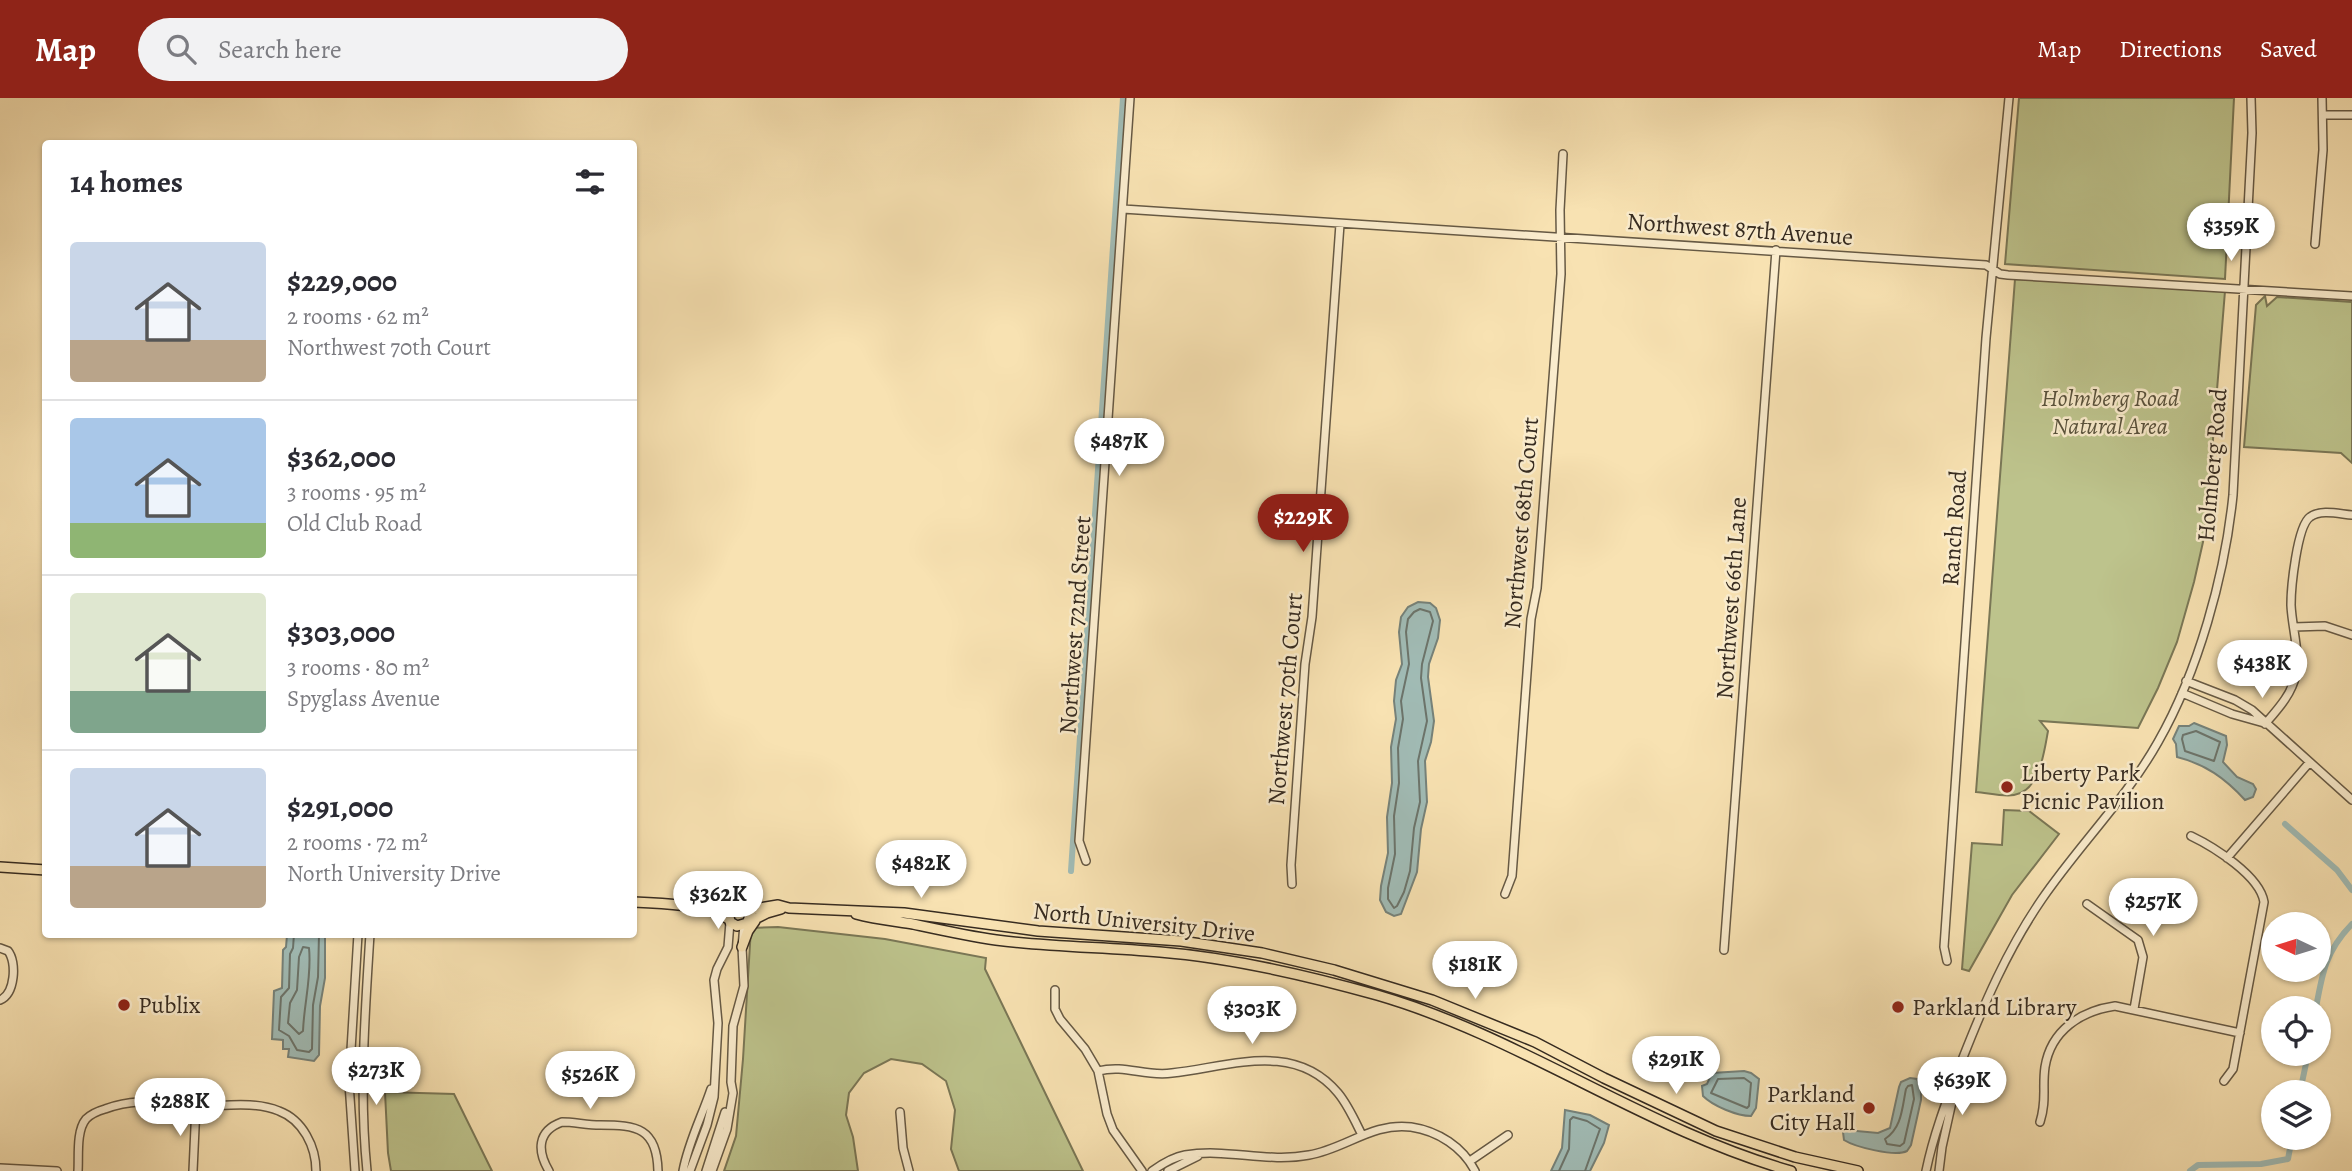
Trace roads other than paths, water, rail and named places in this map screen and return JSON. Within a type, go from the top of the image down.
[{"type":"main road","points":[[0,867],[42,870]]},
{"type":"main road","points":[[637,902],[743,904],[751,914],[746,924]]},
{"type":"main road","points":[[637,902],[709,910],[737,926],[774,910],[789,908]]},
{"type":"main road","points":[[729,921],[728,911],[733,905]]},
{"type":"main road","name":"North University Drive","points":[[748,908],[778,905],[789,908],[904,913],[1038,931],[1181,941],[1274,956],[1383,984],[1432,1000],[1535,1042],[1716,1131],[1795,1157],[1858,1171]]},
{"type":"main road","name":"North University Drive","points":[[847,911],[997,940],[1161,952],[1227,960],[1296,974],[1379,996],[1434,1013],[1509,1046],[1710,1144],[1791,1171]]},
{"type":"main road","points":[[742,947],[748,931],[758,917]]},
{"type":"main road","points":[[1379,996],[1383,984]]},
{"type":"street","name":"Northwest 72nd Street","points":[[1086,861],[1079,841],[1130,98]]},
{"type":"street","name":"Ranch Road","points":[[1947,961],[1944,947],[1986,338],[2009,98]]},
{"type":"street","name":"Holmberg Road","points":[[1926,1171],[1939,1119],[1989,991],[2026,923],[2058,877],[2107,818],[2159,741],[2182,693],[2215,593],[2230,527],[2252,133],[2251,98]]},
{"type":"street","points":[[2315,244],[2323,150],[2322,98]]},
{"type":"street","points":[[2324,115],[2352,115]]},
{"type":"street","name":"Northwest 68th Court","points":[[1505,894],[1511,876],[1531,619],[1537,587],[1560,282],[1563,154]]},
{"type":"street","name":"Northwest 87th Avenue","points":[[1123,209],[1776,250],[1986,265],[2000,274],[2008,275],[2352,296]]},
{"type":"street","name":"Northwest 70th Court","points":[[1292,884],[1291,865],[1305,664],[1312,617],[1340,223]]},
{"type":"street","name":"Northwest 66th Lane","points":[[1724,950],[1776,250]]},
{"type":"street","points":[[2265,724],[2282,704],[2295,677],[2297,663],[2292,588],[2302,528],[2309,518],[2319,513],[2352,515]]},
{"type":"street","points":[[2294,628],[2325,626],[2352,635]]},
{"type":"street","points":[[2186,681],[2252,710],[2352,800]]},
{"type":"street","points":[[2182,693],[2232,714],[2265,724]]},
{"type":"street","points":[[2232,714],[2239,702]]},
{"type":"street","points":[[2227,858],[2309,763]]},
{"type":"street","points":[[2191,836],[2227,858],[2258,887],[2264,902],[2240,1033],[2232,1069],[2224,1082]]},
{"type":"street","points":[[2087,904],[2132,935],[2142,948],[2143,957],[2134,1009]]},
{"type":"street","points":[[691,1170],[708,1125],[713,1097],[718,1006],[714,980],[728,947],[729,921]]},
{"type":"street","points":[[712,1171],[727,1129],[733,1093],[733,1026],[744,986],[742,947],[746,924]]},
{"type":"street","points":[[355,1171],[349,1083],[358,938]]},
{"type":"street","points":[[367,1171],[362,1074],[370,938]]},
{"type":"street","points":[[0,948],[8,950],[13,959],[10,990],[5,998],[0,1000]]},
{"type":"street","points":[[1055,990],[1055,1009],[1060,1019],[1085,1049],[1098,1071],[1113,1130],[1142,1171]]},
{"type":"street","points":[[2040,1122],[2045,1104],[2045,1066],[2048,1055],[2069,1023],[2098,1009],[2115,1006],[2134,1009],[2181,1022],[2240,1033]]},
{"type":"street","points":[[716,1056],[731,1057]]},
{"type":"street","points":[[1098,1071],[1119,1067],[1153,1074],[1170,1074],[1257,1060],[1279,1060],[1296,1065],[1326,1081],[1339,1094],[1362,1135]]},
{"type":"street","name":"Holmberg Road","points":[[1939,1171],[1948,1116],[1963,1060]]},
{"type":"street","points":[[706,1171],[724,1118],[731,1082]]},
{"type":"street","points":[[78,1171],[83,1123],[89,1116],[113,1106],[141,1101],[196,1106],[230,1105],[279,1111],[299,1125],[312,1145],[316,1171]]},
{"type":"street","points":[[192,1171],[196,1106]]},
{"type":"street","points":[[900,1112],[903,1149],[909,1171]]},
{"type":"street","points":[[549,1171],[541,1153],[542,1136],[554,1125],[562,1122],[628,1126],[639,1130],[653,1144],[658,1171]]},
{"type":"street","points":[[1152,1171],[1169,1160],[1185,1155],[1219,1152],[1262,1159],[1308,1156],[1390,1127],[1415,1128],[1440,1136],[1452,1143],[1470,1161],[1475,1171]]},
{"type":"street","points":[[1470,1161],[1508,1135]]},
{"type":"street","points":[[1168,1171],[1202,1154]]},
{"type":"street","points":[[0,1168],[57,1171]]},
{"type":"water","points":[[1418,602],[1430,603],[1436,608],[1440,620],[1428,677],[1434,721],[1425,761],[1427,802],[1421,829],[1417,872],[1401,914],[1394,916],[1386,912],[1380,900],[1388,853],[1391,747],[1396,719],[1394,701],[1396,680],[1402,664],[1399,632],[1401,617],[1408,607]]},
{"type":"water","points":[[2194,723],[2226,736],[2223,762],[2237,777],[2253,784],[2256,789],[2253,797],[2245,800],[2214,773],[2177,757],[2173,739],[2179,726]]},
{"type":"water","points":[[287,938],[325,938],[319,1055],[314,1061],[288,1057],[289,1049],[283,1049],[283,1040],[272,1039],[274,991],[282,988],[283,950]]},
{"type":"water","points":[[1744,1071],[1759,1079],[1756,1108],[1751,1116],[1726,1110],[1703,1096],[1702,1086],[1707,1084],[1712,1073]]},
{"type":"water","points":[[1910,1078],[1917,1079],[1921,1100],[1911,1145],[1907,1151],[1894,1153],[1875,1150],[1844,1140],[1843,1132],[1846,1130],[1878,1133],[1890,1128],[1901,1082]]},
{"type":"water","points":[[1565,1110],[1590,1115],[1609,1125],[1604,1143],[1590,1171],[1551,1171],[1562,1148]]},
{"type":"waterway","points":[[1071,871],[1123,98]]},
{"type":"waterway","points":[[2285,824],[2337,870],[2352,890]]},
{"type":"waterway","points":[[2318,996],[2331,953],[2352,924]]},
{"type":"waterway","points":[[2303,1080],[2305,1066]]},
{"type":"waterway","points":[[2190,1171],[2198,1165],[2261,1164],[2288,1159],[2290,1150]]},
{"type":"place","name":"Liberty Park Picnic Pavilion","points":[[2007,787]]},
{"type":"place","name":"Publix","points":[[124,1005]]},
{"type":"place","name":"Parkland Library","points":[[1898,1007]]},
{"type":"place","name":"Parkland City Hall","points":[[1869,1108]]},
{"type":"park label","name":"Holmberg Road Natural Area","points":[[2110,412]]}]
